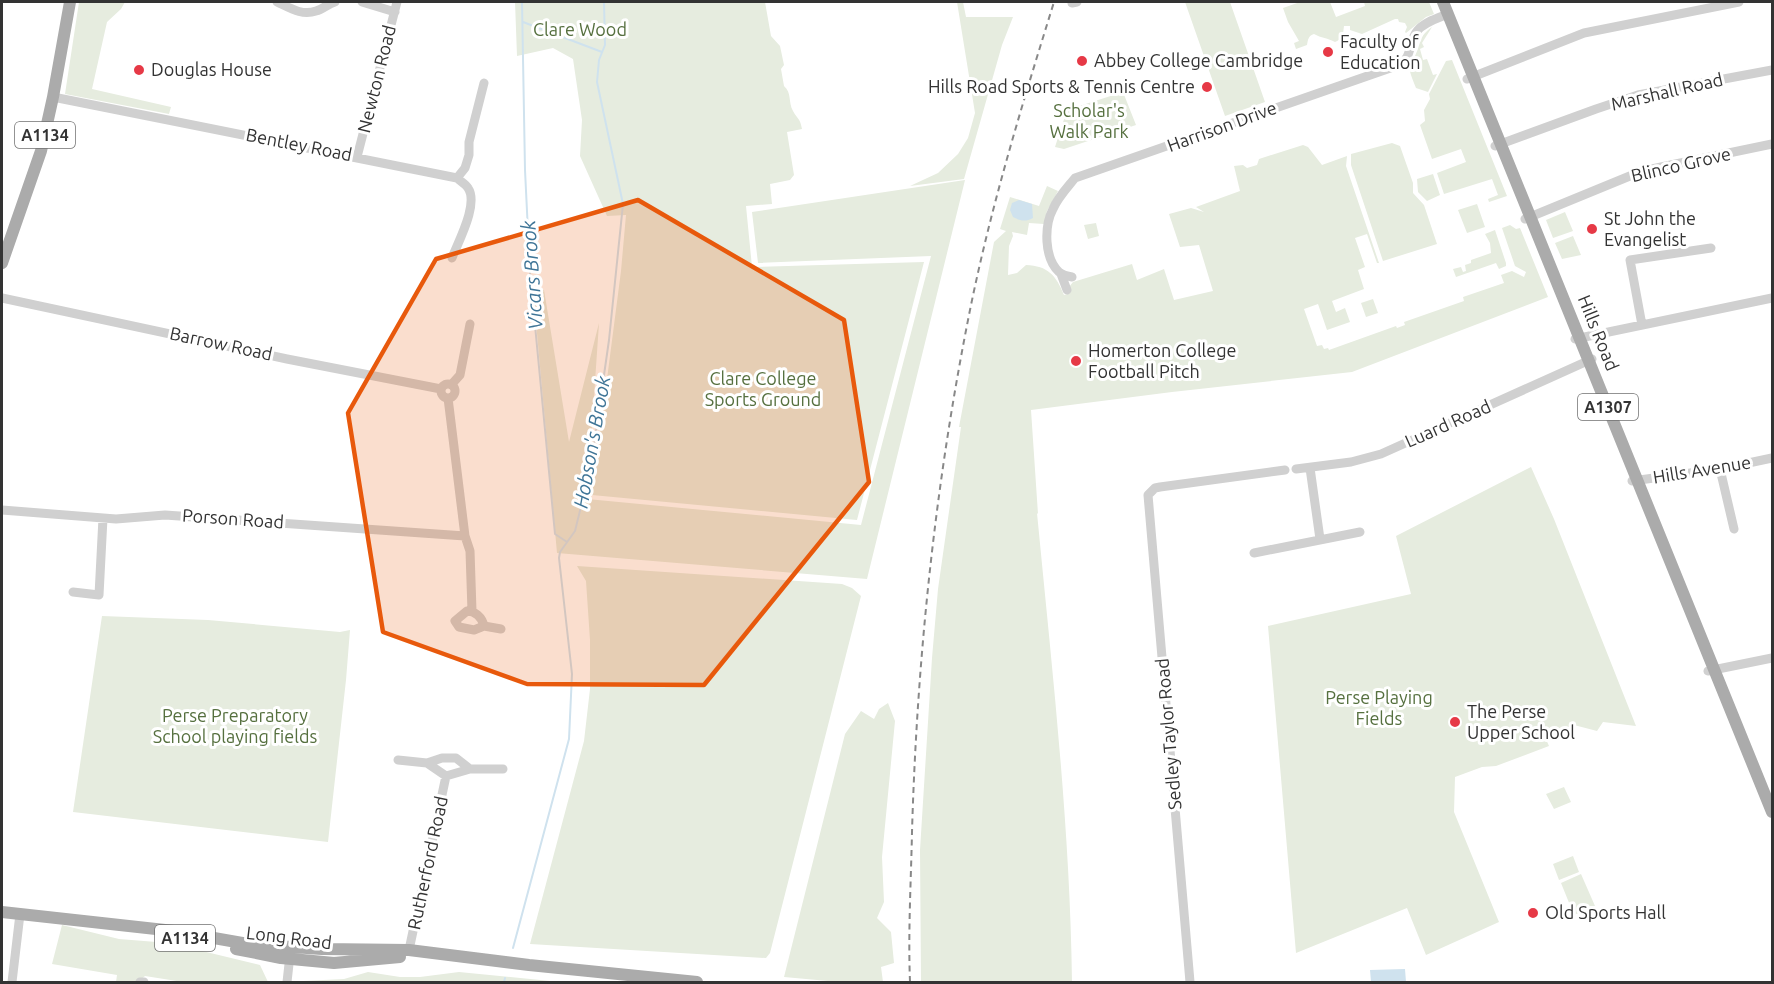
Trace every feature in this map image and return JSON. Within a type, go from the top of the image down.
[{"type":"main road","name":"A1134","points":[[2,263],[41,151],[70,2]]},
{"type":"main road","name":"Hills Road","points":[[1443,2],[1470,78],[1577,339],[1591,359],[1634,480],[1711,671],[1773,812]]},
{"type":"main road","name":"Long Road","points":[[2,912],[174,931],[334,963],[410,957],[497,961]]},
{"type":"main road","name":"Long Road","points":[[290,953],[409,950],[697,982]]},
{"type":"street","points":[[277,2],[296,12],[305,13],[335,2]]},
{"type":"street","points":[[362,2],[395,12]]},
{"type":"street","name":"Newton Road","points":[[357,157],[397,2]]},
{"type":"street","points":[[1470,78],[1584,33],[1739,2]]},
{"type":"street","name":"Harrison Drive","points":[[1067,290],[1061,274],[1055,267],[1047,237],[1049,219],[1060,196],[1075,178],[1399,65],[1406,60],[1417,30],[1430,21],[1448,14]]},
{"type":"street","name":"Marshall Road","points":[[1498,145],[1596,108],[1638,96],[1773,70]]},
{"type":"street","points":[[452,258],[470,210],[471,198],[469,188],[457,178],[465,168],[469,154],[469,142],[484,83]]},
{"type":"street","name":"Bentley Road","points":[[53,97],[457,178]]},
{"type":"street","name":"Blinco Grove","points":[[1528,218],[1642,171],[1773,144]]},
{"type":"street","points":[[1642,325],[1630,260],[1711,248]]},
{"type":"street","points":[[1061,274],[1072,278]]},
{"type":"street","name":"Barrow Road","points":[[2,298],[441,389]]},
{"type":"street","points":[[1577,339],[1773,298]]},
{"type":"street","points":[[470,324],[460,375],[451,385],[447,384],[441,389],[448,398],[465,536],[470,551],[472,611]]},
{"type":"street","name":"Luard Road","points":[[1296,469],[1351,462],[1381,454],[1591,359]]},
{"type":"street","points":[[448,398],[455,392],[451,385]]},
{"type":"street","name":"Hills Avenue","points":[[1634,480],[1720,469],[1773,458]]},
{"type":"street","points":[[1310,468],[1320,539]]},
{"type":"street","points":[[1720,469],[1734,529]]},
{"type":"street","name":"Sedley Taylor Road","points":[[1190,982],[1148,499],[1150,492],[1155,488],[1286,470]]},
{"type":"street","name":"Porson Road","points":[[2,510],[103,518],[165,515],[465,536]]},
{"type":"street","points":[[73,592],[99,595],[103,518]]},
{"type":"street","points":[[1254,553],[1360,532]]},
{"type":"street","points":[[455,621],[466,611],[472,611],[483,620],[484,626]]},
{"type":"street","points":[[443,619],[455,621],[459,627],[467,630],[478,630],[484,626],[501,629]]},
{"type":"street","points":[[1711,671],[1773,658]]},
{"type":"street","points":[[398,760],[427,762],[442,758],[456,758],[470,769]]},
{"type":"street","points":[[427,762],[446,776],[470,769],[503,769]]},
{"type":"street","name":"Rutherford Road","points":[[409,950],[446,776]]},
{"type":"street","points":[[12,982],[20,914]]},
{"type":"street","points":[[287,982],[290,953]]},
{"type":"highlighted area","points":[[638,200],[844,320],[869,482],[704,685],[527,684],[383,632],[348,413],[436,259]]},
{"type":"green space","points":[[79,2],[125,2],[107,22],[92,89],[171,107],[169,114],[65,94]]},
{"type":"green space","name":"Clare College Sports Ground","points":[[515,2],[765,2],[771,36],[780,46],[784,65],[781,69],[784,86],[802,129],[787,132],[794,175],[790,180],[770,184],[772,204],[746,206],[752,267],[924,262],[857,520],[592,495],[626,215],[607,216],[580,156],[582,120],[573,59],[553,48],[517,56]]},
{"type":"green space","points":[[957,2],[963,2],[966,17],[1013,17],[1002,45],[964,179],[910,186],[938,173],[958,154],[968,138],[975,113]]},
{"type":"green space","points":[[1185,2],[1230,2],[1265,102],[1225,116]]},
{"type":"green space","points":[[1300,2],[1330,2],[1336,17],[1365,6],[1364,2],[1429,2],[1434,14],[1426,17],[1406,33],[1405,23],[1399,22],[1398,19],[1362,34],[1350,30],[1350,26],[1344,26],[1342,36],[1338,41],[1314,34],[1309,37],[1307,45],[1296,49],[1294,43],[1299,41],[1283,8]]},
{"type":"green space","points":[[1432,27],[1422,43],[1424,47],[1420,49],[1423,60],[1427,59],[1433,75],[1437,74],[1428,92],[1416,88],[1410,73],[1410,63],[1422,37]]},
{"type":"green space","points":[[1452,60],[1507,196],[1489,202],[1488,199],[1498,195],[1492,179],[1444,194],[1437,173],[1466,162],[1461,149],[1432,159],[1420,125],[1425,121],[1424,110],[1430,99],[1429,94],[1446,61]]},
{"type":"green space","name":"Scholar's Walk Park","points":[[1123,92],[1136,125],[1064,149],[1055,147],[1067,110]]},
{"type":"green space","points":[[1392,143],[1400,146],[1413,183],[1413,193],[1424,205],[1437,244],[1383,261],[1351,165],[1351,154]]},
{"type":"green space","points":[[1303,145],[1308,147],[1322,165],[1347,156],[1346,166],[1379,263],[1377,263],[1367,234],[1355,238],[1365,267],[1358,270],[1364,289],[1332,301],[1336,312],[1345,308],[1350,322],[1327,330],[1318,304],[1304,309],[1317,346],[1322,345],[1324,349],[1329,350],[1396,326],[1397,328],[1405,325],[1404,322],[1464,301],[1463,297],[1504,283],[1501,275],[1512,271],[1524,277],[1526,272],[1515,266],[1502,228],[1510,225],[1516,229],[1520,228],[1548,297],[1352,372],[1031,410],[1037,513],[1064,806],[1072,982],[921,982],[920,850],[938,589],[961,427],[959,427],[994,242],[1006,231],[1000,229],[1010,197],[1039,206],[1047,186],[1058,191],[1047,211],[1044,224],[1029,223],[1027,235],[1012,232],[1008,275],[1017,273],[1026,265],[1040,267],[1054,277],[1064,295],[1070,293],[1069,287],[1073,282],[1132,264],[1137,280],[1164,269],[1174,300],[1213,291],[1199,245],[1180,247],[1169,214],[1191,208],[1204,212],[1196,207],[1240,191],[1234,166],[1243,165],[1247,168],[1257,165],[1259,159]]},
{"type":"green space","points":[[1433,174],[1440,195],[1427,201],[1418,192],[1417,179]]},
{"type":"green space","points":[[965,180],[867,579],[557,553],[533,289],[544,290],[569,442],[599,323],[587,499],[861,525],[931,256],[758,263],[752,212]]},
{"type":"green space","points":[[1477,204],[1485,227],[1467,233],[1458,210]]},
{"type":"green space","points":[[1565,212],[1573,231],[1553,238],[1546,220]]},
{"type":"green space","points":[[1096,223],[1099,236],[1088,239],[1084,225]]},
{"type":"green space","points":[[1495,230],[1506,266],[1499,269],[1496,263],[1456,277],[1453,269],[1461,267],[1463,272],[1466,271],[1465,265],[1471,263],[1471,260],[1491,253],[1490,243],[1485,234]]},
{"type":"green space","points":[[1573,236],[1581,255],[1562,259],[1555,243]]},
{"type":"green space","points":[[1373,299],[1378,313],[1366,317],[1361,303]]},
{"type":"green space","name":"Perse Playing Fields","points":[[1531,467],[1636,726],[1603,722],[1597,731],[1574,725],[1545,737],[1549,746],[1496,766],[1482,767],[1455,777],[1454,812],[1499,922],[1426,955],[1407,908],[1296,953],[1268,626],[1411,594],[1396,536]]},
{"type":"green space","points":[[577,566],[842,584],[852,588],[861,596],[770,953],[766,958],[530,944],[584,741],[590,689],[590,640],[586,581]]},
{"type":"green space","name":"Perse Preparatory School playing fields","points":[[102,616],[208,620],[340,632],[350,630],[328,842],[73,812]]},
{"type":"green space","points":[[888,703],[895,721],[882,857],[884,902],[877,918],[891,932],[894,963],[881,967],[883,982],[839,982],[784,977],[845,734],[861,711],[874,719],[879,709]]},
{"type":"green space","points":[[1564,787],[1571,802],[1554,809],[1546,794]]},
{"type":"green space","points":[[1573,856],[1579,872],[1559,880],[1553,864]]},
{"type":"green space","points":[[1581,874],[1595,906],[1574,915],[1561,883]]},
{"type":"green space","points":[[62,925],[119,939],[169,943],[260,965],[268,982],[183,982],[145,976],[138,982],[116,982],[117,975],[52,964]]},
{"type":"green space","points":[[368,972],[400,977],[420,977],[459,972],[560,982],[303,982],[344,979]]},
{"type":"water","points":[[1019,200],[1032,204],[1033,218],[1023,221],[1013,217],[1010,210],[1012,203]]},
{"type":"water","points":[[1405,969],[1406,982],[1371,982],[1370,970]]},
{"type":"waterway","name":"Vicars Brook","points":[[522,2],[525,170],[530,273],[555,534],[567,542]]},
{"type":"waterway","name":"Hobson's Brook","points":[[513,948],[569,739],[572,674],[559,558],[560,552],[575,531],[591,466],[609,340],[623,204],[597,82],[599,60],[605,45],[604,2]]},
{"type":"waterway","points":[[523,22],[602,52]]},
{"type":"waterway","name":"Hobson's Brook","points":[[504,982],[505,978]]},
{"type":"railway","points":[[910,982],[909,926],[918,702],[923,637],[946,444],[977,275],[1019,118],[1054,2]]},
{"type":"place","name":"Faculty of Education","points":[[1328,52]]},
{"type":"place","name":"Abbey College Cambridge","points":[[1082,61]]},
{"type":"place","name":"Douglas House","points":[[139,70]]},
{"type":"place","name":"Hills Road Sports & Tennis Centre","points":[[1207,87]]},
{"type":"place","name":"St John the Evangelist","points":[[1592,229]]},
{"type":"place","name":"Homerton College Football Pitch","points":[[1076,361]]},
{"type":"place","name":"The Perse Upper School","points":[[1455,722]]},
{"type":"place","name":"Old Sports Hall","points":[[1533,913]]},
{"type":"park label","name":"Clare Wood","points":[[580,30]]}]
